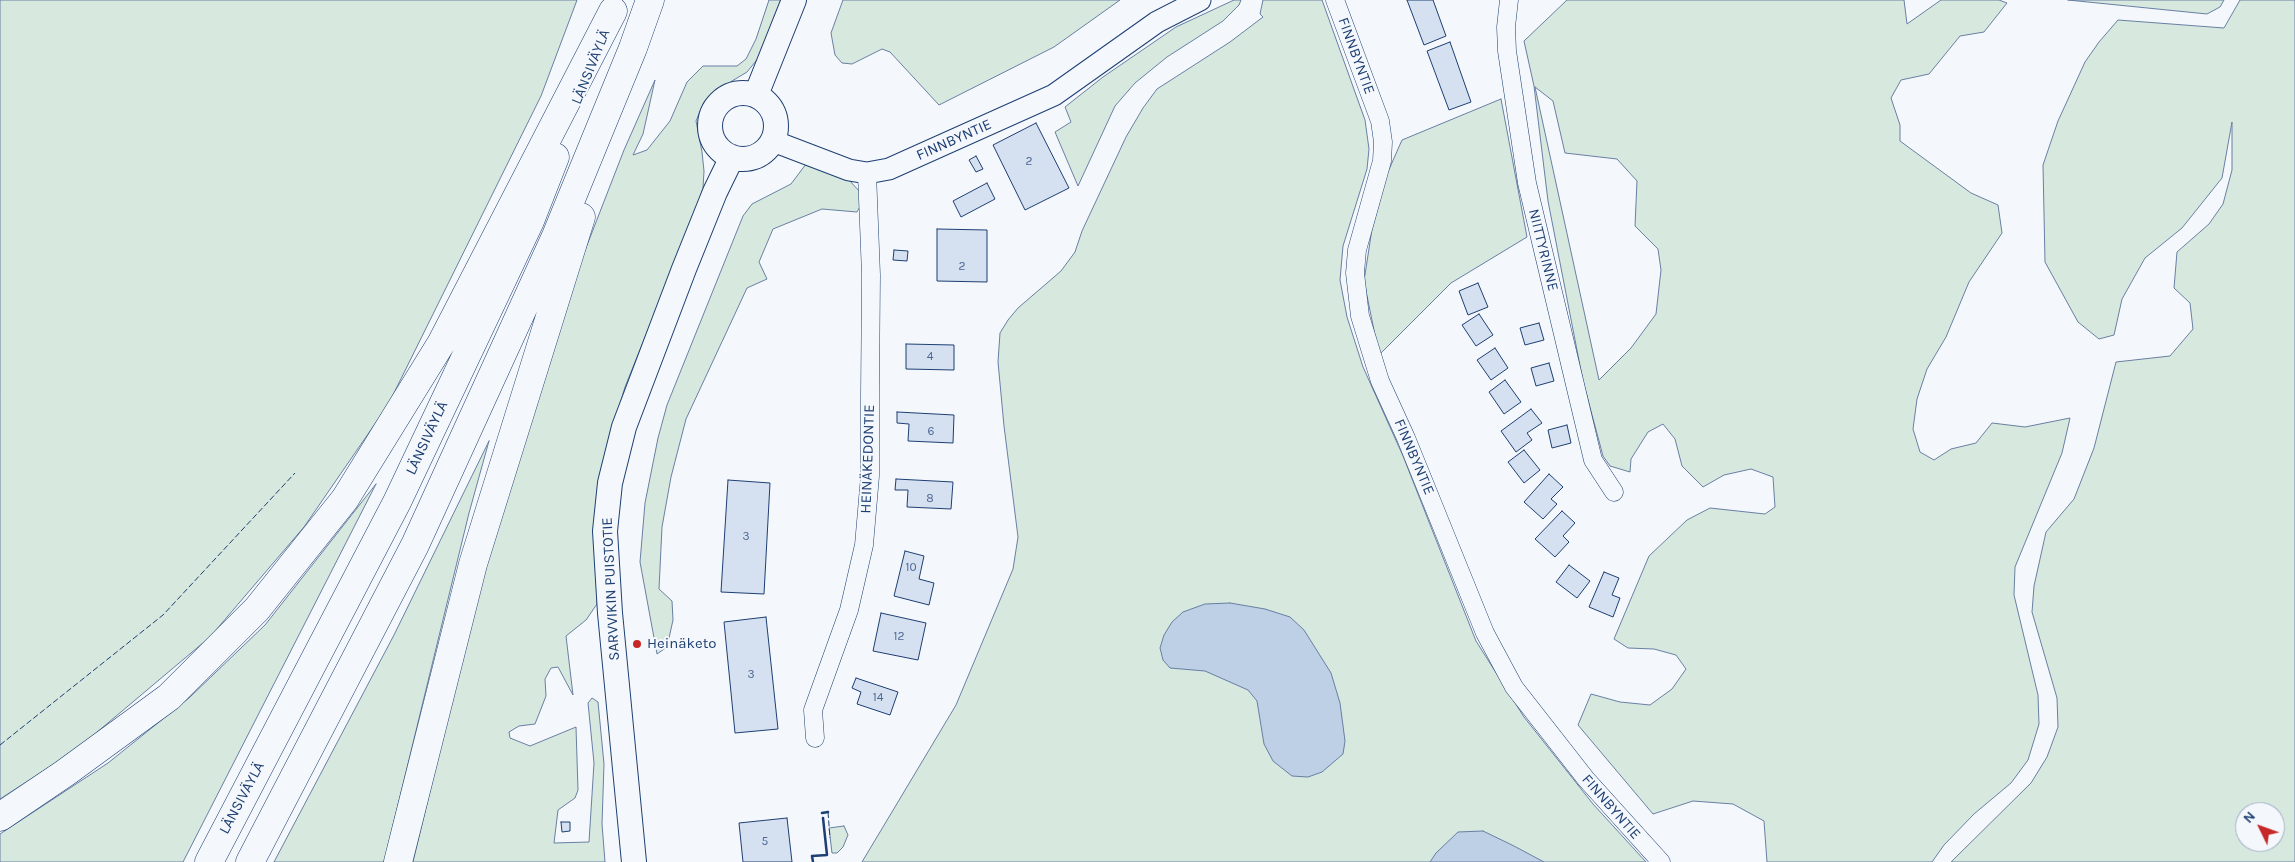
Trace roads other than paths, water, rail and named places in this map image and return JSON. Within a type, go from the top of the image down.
[{"type":"highway","points":[[398,862],[473,564],[633,48],[650,0]]},
{"type":"highway","points":[[0,817],[72,768],[169,697],[257,609],[327,522],[350,491],[442,342],[615,5]]},
{"type":"highway","name":"LÄNSIVÄYLÄ","points":[[208,862],[397,502],[530,221],[615,5]]},
{"type":"highway","points":[[250,862],[415,545],[556,236],[633,48]]},
{"type":"main road","points":[[756,95],[794,0]]},
{"type":"main road","points":[[745,93],[756,95],[769,105],[776,120],[776,131],[773,141],[765,151],[756,157],[744,159],[732,157],[722,152],[714,142],[710,132],[710,120],[715,109],[723,100],[733,94],[745,93]]},
{"type":"main road","name":"SARVVIKIN PUISTOTIE","points":[[634,862],[610,613],[605,531],[610,483],[624,427],[680,278],[715,192],[732,157]]},
{"type":"street","name":"FINNBYNTIE","points":[[773,141],[849,170],[867,173],[888,169],[1054,95],[1156,22],[1200,0]]},
{"type":"street","name":"FINNBYNTIE","points":[[1335,0],[1380,121],[1384,142],[1382,161],[1357,250],[1355,273],[1360,316],[1380,381],[1406,438],[1485,633],[1514,687],[1586,779],[1661,862]]},
{"type":"street","name":"NIITTYRINNE","points":[[1509,0],[1506,51],[1526,183],[1593,460],[1614,492]]},
{"type":"street","name":"HEINÄKEDONTIE","points":[[814,738],[813,710],[849,610],[864,545],[870,476],[871,275],[867,173]]},
{"type":"water","points":[[1230,603],[1265,609],[1290,617],[1304,630],[1331,673],[1340,703],[1345,741],[1343,754],[1322,772],[1308,777],[1292,776],[1273,761],[1264,744],[1257,701],[1248,690],[1205,671],[1170,668],[1163,660],[1160,648],[1164,635],[1172,622],[1183,612],[1205,604]]},
{"type":"water","points":[[1483,831],[1544,862],[1430,862],[1436,853],[1458,832]]},
{"type":"place","name":"Heinäketo","points":[[637,644]]}]
